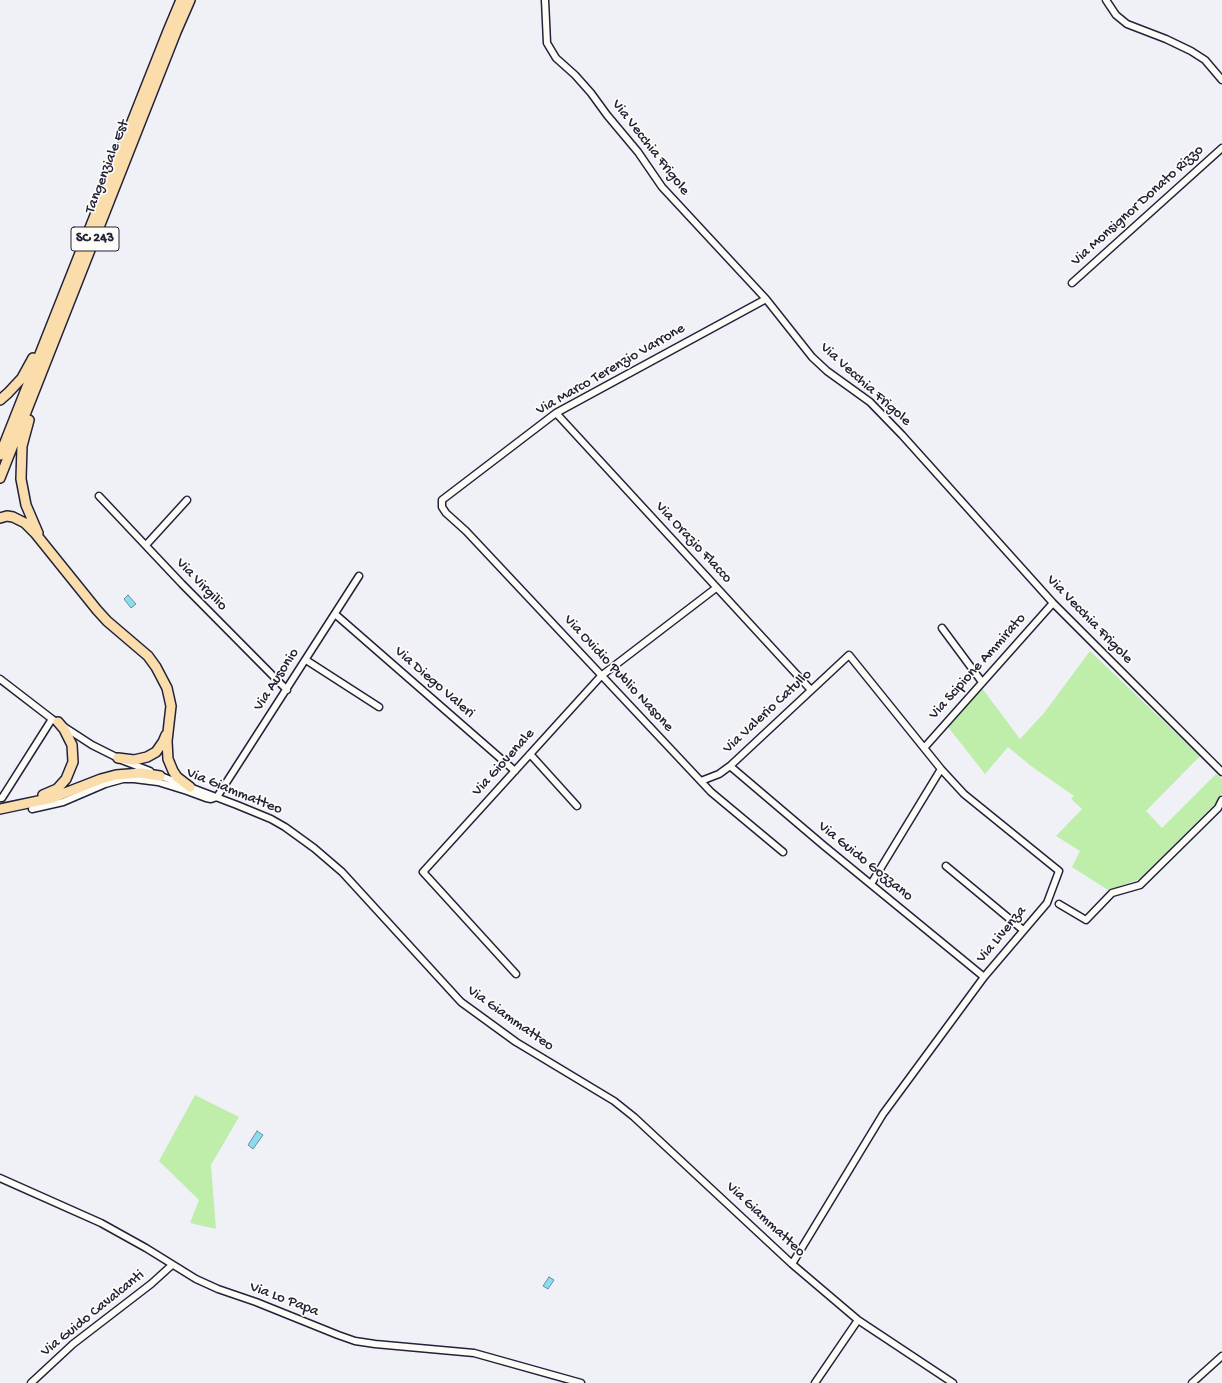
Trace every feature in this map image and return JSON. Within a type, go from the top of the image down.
[{"type":"highway","name":"Tangenziale Est","points":[[0,455],[181,0]]},
{"type":"highway","name":"Tangenziale Est","points":[[0,478],[190,0]]},
{"type":"highway","points":[[0,400],[22,378],[51,320],[55,317]]},
{"type":"highway","points":[[44,367],[44,380],[24,437],[21,454],[21,471],[26,505],[46,547]]},
{"type":"highway","points":[[0,518],[7,516],[13,517],[25,523],[102,616],[148,656],[156,666],[167,688],[171,706],[167,742],[168,759],[176,777],[190,787]]},
{"type":"highway","points":[[0,805],[51,793],[66,779],[73,762],[73,750],[66,733],[55,721]]},
{"type":"highway","points":[[118,758],[140,759],[152,755],[163,742],[170,722]]},
{"type":"highway","points":[[0,809],[61,795],[109,776],[133,773],[160,776]]},
{"type":"street","name":"Via Vecchia Frigole","points":[[544,0],[547,43],[556,58],[575,75],[591,93],[606,115],[638,152],[662,187],[766,299],[812,357],[827,371],[870,402],[902,435],[1053,603],[1222,772]]},
{"type":"street","name":"Via Vecchia Frigole","points":[[546,12],[550,0]]},
{"type":"street","points":[[1106,0],[1116,15],[1127,24],[1166,39],[1191,51],[1205,60],[1222,80]]},
{"type":"street","name":"Via Monsignor Donato Rizzo","points":[[1072,283],[1222,148]]},
{"type":"street","name":"Via Marco Terenzio Varrone","points":[[442,506],[442,500],[556,413],[766,299]]},
{"type":"street","name":"Via Orazio Flacco","points":[[556,413],[811,690]]},
{"type":"street","name":"Via Virgilio","points":[[99,496],[287,690]]},
{"type":"street","points":[[146,545],[186,500]]},
{"type":"street","name":"Via Ovidio Publio Nasone","points":[[442,506],[446,513],[466,531],[711,792],[783,852]]},
{"type":"street","name":"Via Ausonio","points":[[217,797],[359,576]]},
{"type":"street","name":"Via Giovenale","points":[[516,974],[423,872],[601,676],[716,588]]},
{"type":"street","name":"Via Scipione Ammirato","points":[[924,748],[1053,603]]},
{"type":"street","name":"Via Diego Valeri","points":[[335,614],[515,771]]},
{"type":"street","points":[[942,628],[982,682]]},
{"type":"street","name":"Via Valerio Catullo","points":[[701,781],[718,774],[730,766],[849,655]]},
{"type":"street","name":"Via Livenza","points":[[792,1264],[883,1114],[984,977],[1047,903],[1058,871],[964,794],[941,769],[849,655]]},
{"type":"street","points":[[306,660],[379,707]]},
{"type":"street","name":"Via Giammatteo","points":[[0,679],[55,721],[92,745],[160,776],[271,819],[290,830],[342,872],[461,1002],[516,1042],[614,1101],[634,1117],[792,1264],[858,1320],[953,1383]]},
{"type":"street","points":[[0,798],[2,798],[55,721]]},
{"type":"street","points":[[530,754],[577,806]]},
{"type":"street","name":"Via Guido Gozzano","points":[[730,766],[824,846],[984,977]]},
{"type":"street","points":[[871,884],[941,769]]},
{"type":"street","points":[[32,809],[63,802],[105,784],[124,779],[158,782],[206,798],[211,799],[217,797]]},
{"type":"street","points":[[1059,904],[1086,920],[1112,893],[1140,884],[1218,808],[1222,800]]},
{"type":"street","points":[[946,866],[1024,930]]},
{"type":"street","name":"Via Lo Papa","points":[[0,1178],[101,1223],[146,1248],[196,1279],[218,1289],[256,1302],[338,1335],[375,1344],[474,1353],[581,1383]]},
{"type":"street","name":"Via Guido Cavalcanti","points":[[31,1383],[73,1344],[151,1284],[172,1265]]},
{"type":"street","points":[[815,1383],[858,1320]]},
{"type":"street","points":[[1192,1383],[1222,1356]]},
{"type":"green space","points":[[1090,651],[1200,756],[1146,811],[1162,828],[1216,774],[1222,779],[1222,792],[1219,800],[1140,879],[1108,890],[1072,867],[1080,851],[1056,836],[1082,809],[1071,799],[1074,796],[1031,766],[1008,747],[985,774],[948,727],[982,688],[1020,739],[1044,713]]},
{"type":"green space","points":[[195,1095],[239,1117],[211,1165],[216,1229],[190,1223],[199,1200],[159,1161]]},
{"type":"water","points":[[128,595],[136,604],[131,608],[124,599]]},
{"type":"water","points":[[257,1131],[263,1135],[253,1149],[248,1145]]},
{"type":"water","points":[[549,1277],[554,1280],[548,1289],[543,1286]]}]
